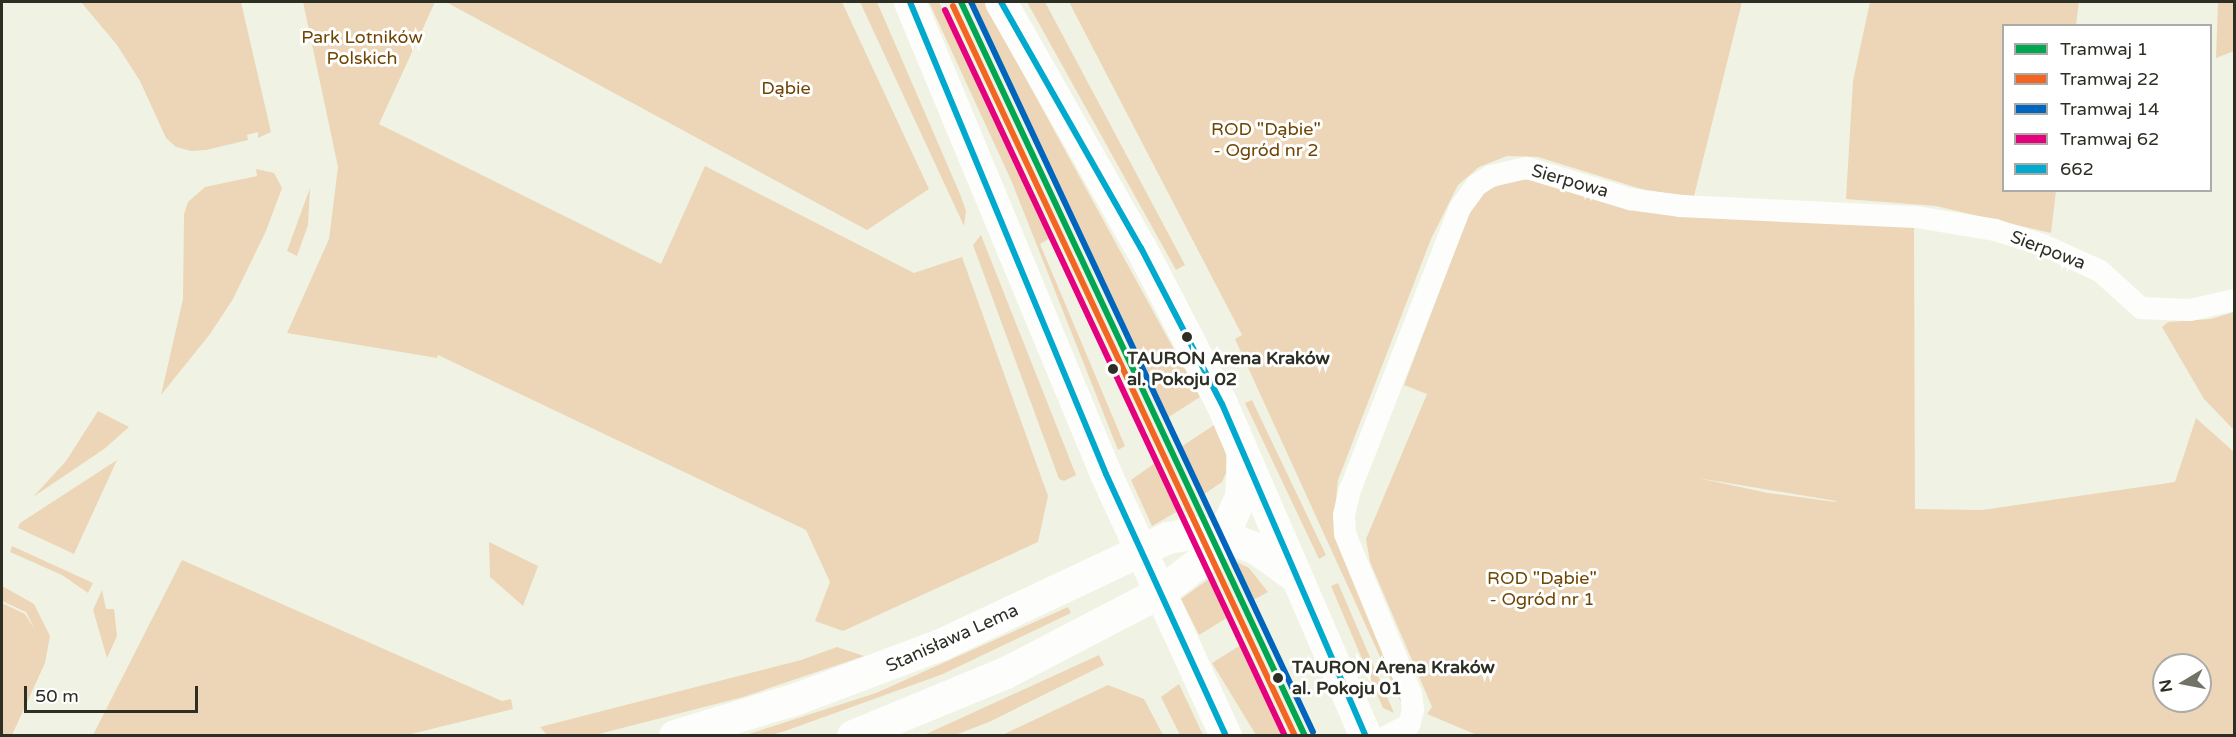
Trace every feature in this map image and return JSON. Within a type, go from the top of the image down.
[{"type":"main road","points":[[910,2],[1140,549],[1226,735]]},
{"type":"main road","points":[[1001,2],[1142,248],[1238,437],[1366,735]]},
{"type":"main road","points":[[853,735],[1006,674],[1160,593],[1207,557],[1236,514],[1244,485],[1238,437]]},
{"type":"main road","name":"Stanisława Lema","points":[[675,735],[806,696],[942,645],[1140,549],[1181,535],[1223,536],[1257,549],[1300,581]]},
{"type":"street","name":"Sierpowa","points":[[1386,735],[1409,725],[1413,710],[1411,694],[1346,534],[1344,515],[1350,490],[1460,208],[1476,185],[1491,176],[1527,168],[1630,199],[1680,206],[1916,217],[1995,230],[2043,245],[2100,270],[2141,308],[2190,310],[2235,300]]},
{"type":"green space","points":[[81,2],[241,2],[271,132],[258,138],[258,132],[247,135],[248,140],[206,150],[191,151],[176,147],[166,138],[140,81],[117,45]]},
{"type":"green space","name":"Park Lotników Polskich","points":[[303,2],[435,2],[379,124],[661,264],[705,166],[914,273],[962,257],[1048,496],[1038,542],[843,631],[815,621],[830,582],[806,530],[438,355],[437,358],[287,333],[329,239],[338,167]]},
{"type":"green space","name":"Dąbie","points":[[446,2],[842,2],[929,189],[867,230]]},
{"type":"green space","points":[[860,2],[877,2],[960,194],[966,211],[964,226]]},
{"type":"green space","points":[[929,2],[939,2],[1050,238],[1040,244],[1125,446],[1118,450],[1011,180]]},
{"type":"green space","points":[[968,2],[984,2],[1200,397],[1164,420]]},
{"type":"green space","points":[[1027,2],[1045,2],[1185,265],[1176,270]]},
{"type":"green space","name":"ROD \"Dąbie\" - Ogród nr 2","points":[[1069,2],[1742,2],[1694,196],[1648,191],[1538,157],[1507,156],[1479,167],[1458,185],[1431,239],[1338,480],[1335,509],[1404,699],[1403,707],[1235,339],[1242,335]]},
{"type":"green space","points":[[1870,2],[2079,2],[2076,24],[2002,24],[2002,192],[2056,192],[2051,233],[1936,206],[1846,199],[1853,81]]},
{"type":"green space","points":[[2218,2],[2234,2],[2234,51],[2216,58]]},
{"type":"green space","points":[[256,169],[274,173],[282,188],[266,231],[233,299],[210,334],[161,395],[183,299],[184,214],[188,202],[205,187],[257,176]]},
{"type":"green space","name":"ROD \"Dąbie\" - Ogród nr 1","points":[[1521,179],[1914,225],[1915,509],[1982,510],[2175,482],[2196,418],[2234,452],[2234,735],[1477,735],[1427,714],[1432,707],[1370,562],[1366,539],[1427,394],[1404,385],[1469,214],[1481,195],[1499,183]],"holes":[[[1698,478],[1836,501],[1768,493]]]},
{"type":"green space","points":[[310,188],[308,225],[297,256],[287,251]]},
{"type":"green space","points":[[981,235],[1076,475],[1064,481],[1059,479],[973,245]]},
{"type":"green space","points":[[2234,312],[2234,430],[2204,399],[2162,327],[2168,322],[2211,319]]},
{"type":"green space","points":[[1252,400],[1326,555],[1319,559],[1245,403]]},
{"type":"green space","points":[[98,411],[129,427],[104,449],[33,497],[66,461]]},
{"type":"green space","points":[[1214,425],[1226,454],[1226,473],[1222,482],[1200,497],[1178,449]]},
{"type":"green space","points":[[117,460],[74,554],[18,528],[20,523]]},
{"type":"green space","points":[[1155,463],[1178,511],[1152,526],[1131,480]]},
{"type":"green space","points":[[489,542],[538,566],[523,606],[490,577]]},
{"type":"green space","points":[[12,546],[93,583],[88,593],[62,575],[10,552]]},
{"type":"green space","points":[[182,560],[502,701],[511,699],[513,709],[407,735],[93,735]]},
{"type":"green space","points":[[1237,562],[1249,568],[1268,592],[1250,602],[1231,565]]},
{"type":"green space","points":[[1210,578],[1228,617],[1199,635],[1181,599]]},
{"type":"green space","points":[[1338,583],[1394,713],[1383,708],[1331,586]]},
{"type":"green space","points":[[2,586],[34,604],[50,636],[45,663],[12,735],[2,735],[2,603],[25,614],[35,630],[26,612],[2,601]]},
{"type":"green space","points":[[102,590],[106,609],[114,609],[117,636],[107,658],[93,610]]},
{"type":"green space","points":[[1068,607],[1071,613],[943,674],[772,735],[746,735],[876,693]]},
{"type":"green space","points":[[1241,645],[1283,735],[1256,735],[1212,663]]},
{"type":"green space","points":[[837,647],[864,656],[743,697],[595,735],[547,735],[540,727],[801,660]]},
{"type":"green space","points":[[1099,655],[1104,665],[989,722],[955,735],[924,735]]},
{"type":"green space","points":[[1179,684],[1203,735],[1180,735],[1161,697]]},
{"type":"green space","points":[[1108,685],[1144,699],[1163,735],[1002,735]]},
{"type":"tram line","name":"1","points":[[961,2],[1305,736]]},
{"type":"tram line","name":"14","points":[[971,2],[1313,732]]},
{"type":"tram line","name":"22","points":[[953,6],[1295,736]]},
{"type":"tram line","name":"62","points":[[945,10],[1285,736]]},
{"type":"transit line","name":"662","points":[[910,2],[1106,474],[1226,736]]},
{"type":"transit line","name":"662","points":[[1001,2],[1141,248],[1222,404],[1366,736]]},
{"type":"place","name":"TAURON Arena Kraków al. Pokoju 02","points":[[1113,369]]},
{"type":"place","name":"TAURON Arena Kraków al. Pokoju 01","points":[[1278,678]]}]
